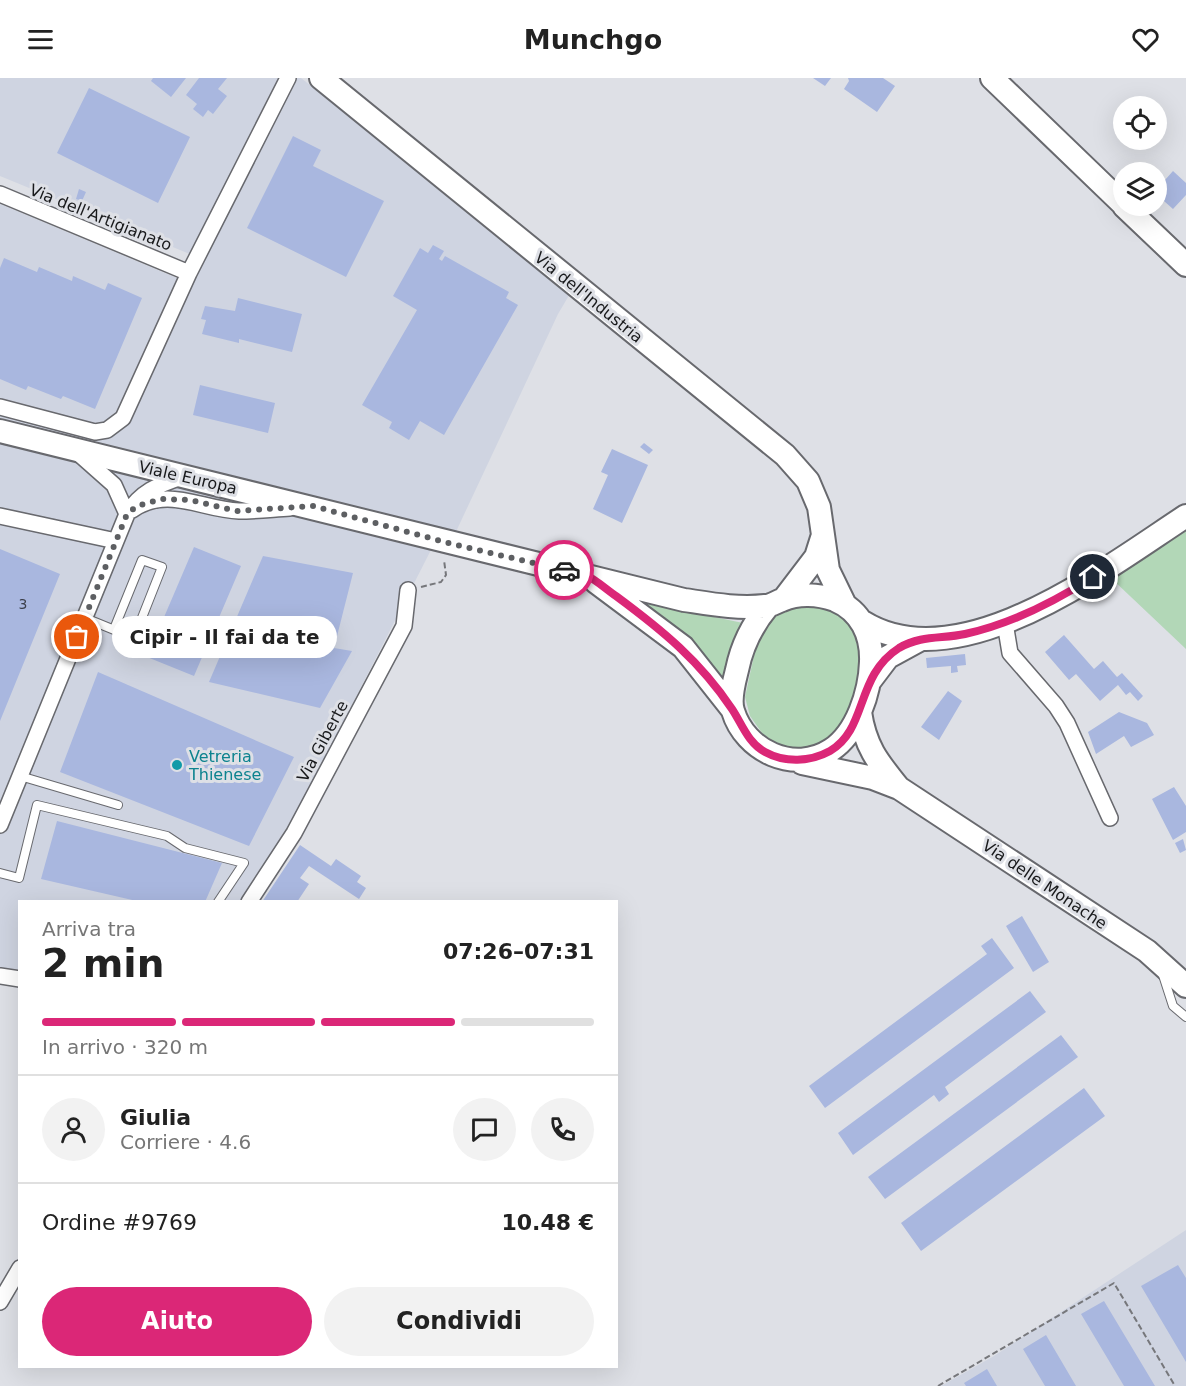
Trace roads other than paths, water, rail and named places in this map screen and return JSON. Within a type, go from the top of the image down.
[{"type":"main road","name":"Via dell'Industria","points":[[321,78],[785,455],[808,481],[819,507],[828,570],[845,605]]},
{"type":"main road","points":[[992,78],[1113,194]]},
{"type":"main road","points":[[1135,216],[1186,265]]},
{"type":"main road","name":"Viale Europa","points":[[0,431],[313,506],[452,544],[585,574],[684,600],[735,608],[776,602]]},
{"type":"main road","points":[[732,709],[739,662],[749,632],[776,602],[810,595],[845,605],[863,622],[878,631],[901,639],[963,634],[1005,623],[1075,589],[1186,516]]},
{"type":"main road","name":"Via dell'Industria","points":[[776,602],[816,557],[822,538]]},
{"type":"main road","points":[[585,574],[683,647],[732,709],[744,732],[764,752],[795,762],[854,773],[899,788]]},
{"type":"main road","points":[[795,762],[830,751],[848,733],[860,712],[871,656],[863,622]]},
{"type":"main road","points":[[866,686],[888,657],[922,638]]},
{"type":"main road","points":[[860,712],[864,738],[878,764],[899,788]]},
{"type":"main road","name":"Via delle Monache","points":[[899,788],[1159,962],[1186,986]]},
{"type":"street","points":[[0,407],[95,432],[107,430],[123,418],[189,273],[288,78]]},
{"type":"street","name":"Via dell'Artigianato","points":[[0,194],[189,273]]},
{"type":"street","points":[[72,448],[95,465],[114,485],[127,514]]},
{"type":"street","points":[[0,825],[127,514],[134,502],[154,486],[184,476]]},
{"type":"street","points":[[127,514],[137,506],[162,499],[190,500],[237,511],[313,506]]},
{"type":"street","points":[[0,516],[116,541]]},
{"type":"street","name":"Via Giberte","points":[[250,900],[294,833],[404,626],[408,590]]},
{"type":"street","points":[[1005,623],[1010,653],[1056,706],[1110,818]]},
{"type":"street","points":[[0,976],[18,979]]},
{"type":"street","points":[[0,1302],[18,1271]]},
{"type":"lane","points":[[85,618],[134,638],[162,567],[142,560],[114,629]]},
{"type":"lane","points":[[20,776],[118,804]]},
{"type":"lane","points":[[0,873],[19,878],[37,805],[167,836],[185,848],[244,862],[219,900]]},
{"type":"lane","points":[[1159,962],[1173,1006],[1186,1017]]},
{"type":"place","name":"Cipir - Il fai da te","points":[[77,637]]},
{"type":"place","name":"Vetreria Thienese","points":[[177,765]]}]
